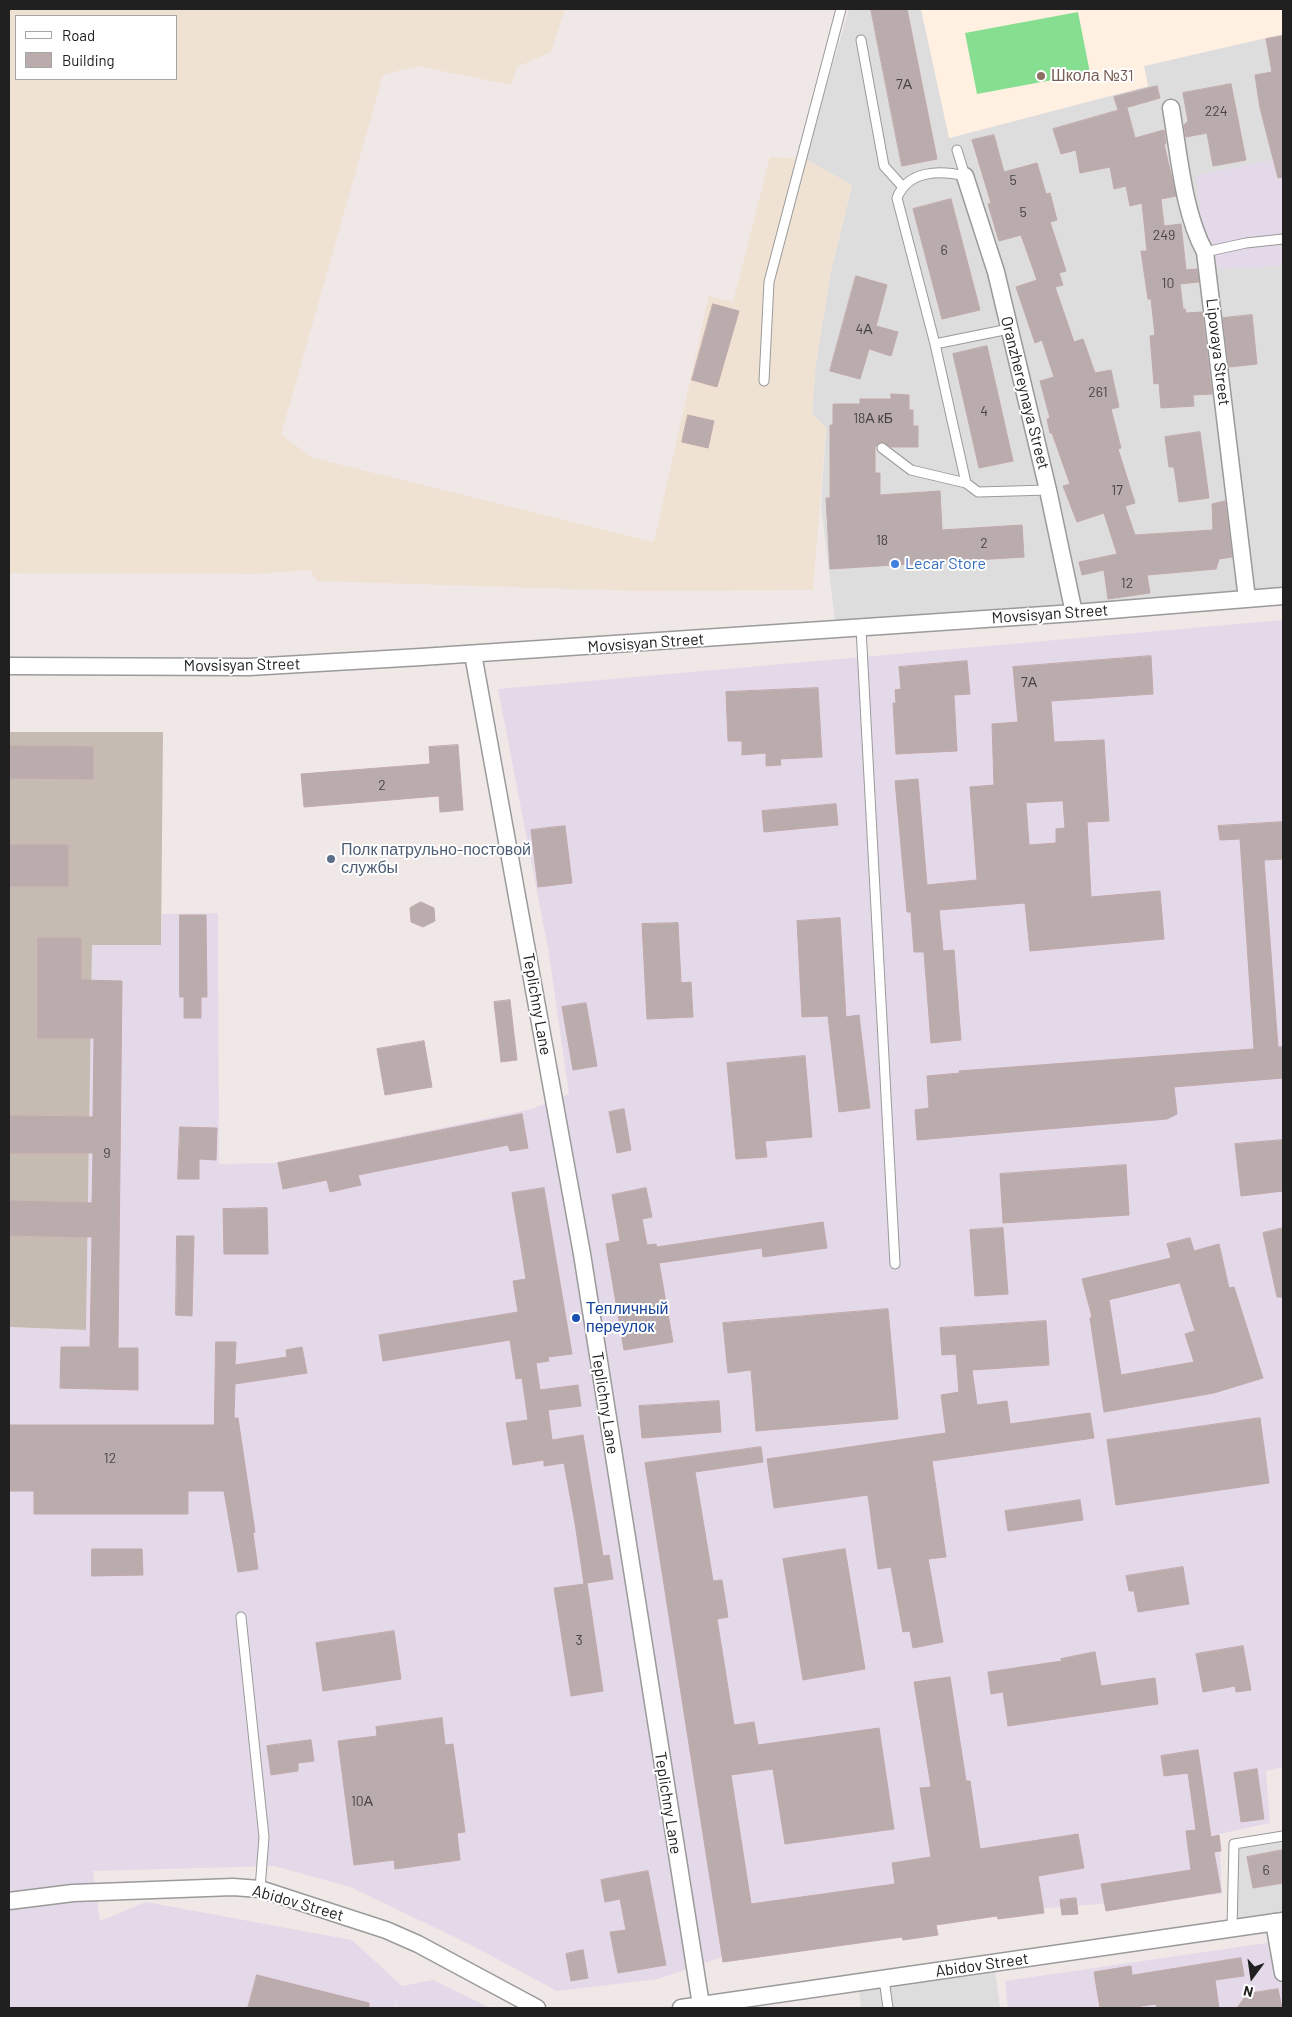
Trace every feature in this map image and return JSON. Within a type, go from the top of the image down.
[{"type":"street","name":"Lipovaya Street","points":[[1171,108],[1188,202],[1198,238],[1205,252],[1247,599]]},
{"type":"street","name":"Oranzhereynaya Street","points":[[965,176],[996,272],[1048,490],[1074,613]]},
{"type":"street","name":"Movsisyan Street","points":[[9,666],[249,667],[860,628],[1283,596]]},
{"type":"street","name":"Teplichny Lane","points":[[474,654],[582,1254],[701,2005]]},
{"type":"street","name":"Abidov Street","points":[[9,1901],[73,1893],[233,1887],[260,1889],[314,1905],[394,1933],[537,2008]]},
{"type":"street","name":"Abidov Street","points":[[680,2008],[1278,1921]]},
{"type":"street","points":[[1278,1921],[1283,1973]]},
{"type":"lane","points":[[764,381],[769,282],[841,9]]},
{"type":"lane","points":[[861,40],[884,166],[902,186]]},
{"type":"lane","points":[[957,150],[965,176]]},
{"type":"lane","points":[[965,176],[944,171],[920,176],[902,186],[897,198],[935,344],[966,483]]},
{"type":"lane","points":[[1205,252],[1246,243],[1283,239]]},
{"type":"lane","points":[[935,344],[1009,329]]},
{"type":"lane","points":[[882,448],[911,470],[966,483],[978,492],[1048,490]]},
{"type":"lane","points":[[860,628],[895,1264]]},
{"type":"lane","points":[[241,1617],[264,1837],[260,1889]]},
{"type":"lane","points":[[1232,1928],[1234,1844],[1283,1836]]},
{"type":"lane","points":[[884,1979],[888,2008]]},
{"type":"shaded area","points":[[9,9],[565,9],[551,52],[517,67],[511,85],[417,66],[383,75],[281,435],[313,458],[654,542],[709,296],[733,302],[770,157],[805,159],[852,185],[831,271],[816,363],[812,413],[826,428],[813,590],[639,591],[317,581],[310,570],[253,574],[9,573]]},
{"type":"shaded area","points":[[849,9],[921,9],[950,138],[1148,86],[1144,66],[1283,34],[1283,596],[836,630],[821,505],[826,428],[811,413],[816,363],[831,271],[852,185],[805,159]]},
{"type":"shaded area","name":"Школа №31","points":[[921,9],[1283,9],[1283,34],[1144,66],[1148,86],[949,138]]},
{"type":"shaded area","points":[[1274,160],[1276,166],[1283,164],[1283,266],[1219,269],[1202,225],[1196,175]]},
{"type":"shaded area","points":[[1283,620],[1283,1767],[1266,1771],[1270,1823],[1219,1834],[1222,1894],[975,1914],[722,1957],[658,1979],[557,1991],[471,1945],[350,1887],[274,1866],[93,1871],[100,1921],[146,1902],[352,1940],[402,1986],[433,1980],[491,2008],[396,2008],[397,2000],[394,2008],[9,2008],[9,1327],[86,1330],[92,945],[161,945],[162,914],[218,913],[219,1164],[274,1163],[532,1109],[569,1094],[549,954],[498,689]]},
{"type":"shaded area","points":[[9,732],[163,732],[161,945],[92,945],[86,1330],[9,1327]]},
{"type":"shaded area","points":[[1283,1836],[1283,1921],[1232,1928],[1234,1844]]},
{"type":"shaded area","points":[[1273,1942],[1283,1993],[1283,2008],[1008,2008],[1005,1981]]},
{"type":"shaded area","points":[[994,1963],[1000,2008],[861,2008],[858,1983]]},
{"type":"green space","points":[[1078,12],[1090,73],[977,94],[965,33]]},
{"type":"building","points":[[871,9],[907,9],[937,159],[902,166]]},
{"type":"building","points":[[1283,36],[1283,177],[1278,178],[1260,108],[1255,75],[1272,72],[1266,39]]},
{"type":"building","points":[[1231,84],[1246,160],[1213,166],[1207,133],[1186,137],[1184,125],[1188,121],[1183,93]]},
{"type":"building","points":[[1157,86],[1160,98],[1118,110],[1114,97]]},
{"type":"building","points":[[1127,108],[1135,138],[1164,130],[1166,144],[1164,144],[1176,196],[1161,199],[1164,226],[1181,224],[1186,270],[1197,269],[1199,282],[1180,284],[1183,309],[1185,309],[1186,313],[1202,312],[1212,394],[1193,395],[1194,406],[1161,408],[1159,383],[1154,384],[1150,336],[1155,335],[1151,299],[1148,299],[1141,251],[1147,251],[1142,203],[1130,206],[1126,186],[1114,189],[1110,167],[1080,173],[1076,150],[1061,154],[1053,129]]},
{"type":"building","points":[[994,135],[1004,172],[1037,163],[1046,194],[1050,193],[1057,220],[1050,222],[1066,271],[1059,273],[1063,285],[1055,287],[1074,342],[1083,339],[1095,373],[1111,370],[1119,407],[1111,409],[1121,448],[1118,449],[1135,503],[1125,506],[1135,535],[1213,530],[1212,504],[1225,501],[1232,557],[1219,559],[1216,569],[1147,575],[1150,593],[1108,599],[1104,570],[1082,575],[1079,562],[1117,554],[1104,513],[1077,522],[1063,486],[1070,484],[1052,433],[1050,433],[1047,419],[1050,418],[1040,381],[1054,377],[1042,340],[1035,343],[1016,287],[1037,280],[1021,235],[999,241],[988,204],[991,203],[972,140]]},
{"type":"building","points":[[951,199],[980,310],[942,319],[913,209]]},
{"type":"building","points":[[856,276],[887,285],[876,326],[898,332],[891,356],[869,349],[860,379],[830,371]]},
{"type":"building","points":[[713,304],[739,311],[717,387],[692,380]]},
{"type":"building","points":[[1252,315],[1257,364],[1229,367],[1223,318]]},
{"type":"building","points":[[987,346],[1013,461],[979,468],[953,354]]},
{"type":"building","points":[[891,394],[909,395],[909,410],[913,410],[913,426],[918,426],[918,447],[891,447],[882,442],[875,447],[875,473],[880,473],[880,495],[940,491],[942,530],[1022,525],[1024,557],[830,569],[826,498],[830,498],[830,425],[833,425],[833,404],[860,404],[860,399],[891,399]]},
{"type":"building","points":[[688,415],[714,421],[708,448],[682,442]]},
{"type":"building","points":[[1200,432],[1209,498],[1179,502],[1174,467],[1169,467],[1165,437]]},
{"type":"building","points":[[1151,656],[1153,694],[1051,701],[1054,742],[1104,740],[1109,821],[1087,822],[1091,897],[1160,891],[1164,939],[1030,951],[1025,903],[939,910],[943,951],[954,950],[961,1040],[931,1043],[924,952],[914,952],[911,912],[907,912],[895,781],[918,779],[927,885],[977,880],[970,787],[994,785],[992,724],[1018,722],[1013,667]],"holes":[[[1063,801],[1065,828],[1056,829],[1056,843],[1029,845],[1026,803]]]},
{"type":"building","points":[[967,661],[970,694],[954,695],[957,751],[896,754],[893,703],[896,703],[895,690],[901,689],[899,667]]},
{"type":"building","points":[[818,688],[822,757],[780,759],[781,765],[766,766],[766,753],[742,755],[742,741],[728,741],[726,692]]},
{"type":"building","points":[[458,745],[463,810],[440,812],[439,796],[304,807],[301,774],[430,764],[429,747]]},
{"type":"building","points":[[9,746],[93,747],[93,779],[9,778]]},
{"type":"building","points":[[836,804],[838,825],[764,832],[762,811]]},
{"type":"building","points":[[1283,822],[1283,859],[1264,860],[1278,1047],[1283,1047],[1283,1078],[1174,1087],[1177,1114],[1167,1119],[917,1140],[915,1110],[929,1108],[927,1076],[960,1073],[959,1071],[1254,1049],[1240,839],[1220,840],[1218,826]]},
{"type":"building","points":[[565,826],[572,883],[538,887],[531,830]]},
{"type":"building","points":[[9,845],[68,845],[68,886],[9,886]]},
{"type":"building","points":[[421,902],[434,908],[435,921],[423,927],[411,922],[410,908]]},
{"type":"building","points":[[180,915],[206,915],[207,997],[201,997],[201,1018],[184,1018],[184,997],[180,997]]},
{"type":"building","points":[[840,918],[846,1017],[859,1015],[870,1108],[839,1112],[828,1016],[802,1017],[797,921]]},
{"type":"building","points":[[678,923],[681,983],[691,982],[693,1017],[647,1019],[642,924]]},
{"type":"building","points":[[38,938],[81,938],[81,980],[122,981],[118,1348],[138,1348],[138,1390],[60,1388],[61,1347],[90,1347],[92,1237],[9,1235],[9,1201],[92,1203],[93,1153],[9,1153],[9,1116],[93,1117],[94,1038],[38,1038]]},
{"type":"building","points":[[510,1000],[517,1060],[501,1062],[494,1002]]},
{"type":"building","points":[[586,1003],[597,1066],[573,1070],[562,1007]]},
{"type":"building","points":[[424,1041],[432,1087],[385,1095],[377,1049]]},
{"type":"building","points":[[805,1056],[812,1137],[765,1141],[767,1157],[736,1159],[727,1063]]},
{"type":"building","points":[[624,1109],[631,1150],[617,1153],[609,1112]]},
{"type":"building","points":[[522,1114],[528,1148],[510,1151],[508,1145],[358,1175],[361,1185],[330,1192],[327,1180],[283,1189],[278,1163]]},
{"type":"building","points":[[180,1127],[217,1128],[216,1160],[199,1159],[199,1179],[178,1179]]},
{"type":"building","points":[[1283,1140],[1283,1191],[1241,1196],[1235,1144]]},
{"type":"building","points":[[1126,1165],[1129,1215],[1003,1223],[1000,1174]]},
{"type":"building","points":[[544,1188],[572,1354],[548,1357],[549,1361],[536,1363],[540,1390],[578,1385],[581,1406],[548,1410],[552,1440],[583,1435],[603,1556],[609,1555],[613,1579],[587,1583],[603,1691],[571,1696],[554,1588],[584,1584],[575,1523],[564,1463],[544,1466],[544,1460],[513,1465],[506,1423],[528,1420],[522,1378],[516,1379],[510,1340],[383,1361],[379,1335],[518,1312],[513,1281],[526,1279],[512,1193]]},
{"type":"building","points":[[646,1188],[652,1217],[642,1219],[647,1245],[656,1244],[657,1247],[823,1222],[827,1248],[763,1257],[762,1248],[659,1263],[673,1342],[624,1350],[606,1244],[620,1241],[612,1195]]},
{"type":"building","points":[[267,1208],[268,1254],[224,1254],[223,1209]]},
{"type":"building","points":[[1003,1228],[1008,1294],[975,1296],[970,1230]]},
{"type":"building","points":[[1283,1228],[1283,1297],[1277,1297],[1263,1233]]},
{"type":"building","points":[[177,1236],[194,1236],[192,1316],[176,1315]]},
{"type":"building","points":[[1190,1238],[1194,1251],[1219,1244],[1229,1288],[1234,1287],[1263,1378],[1214,1393],[1104,1412],[1090,1318],[1092,1317],[1082,1279],[1171,1258],[1167,1244]],"holes":[[[1180,1283],[1195,1331],[1185,1334],[1194,1362],[1121,1375],[1109,1300]]]},
{"type":"building","points":[[888,1309],[898,1419],[756,1431],[751,1370],[728,1373],[723,1323]]},
{"type":"building","points":[[1046,1321],[1049,1365],[972,1370],[977,1405],[1007,1401],[1010,1424],[1090,1413],[1094,1438],[932,1461],[946,1557],[928,1559],[943,1642],[913,1648],[910,1631],[903,1632],[891,1567],[878,1569],[868,1495],[774,1508],[767,1459],[946,1433],[941,1395],[959,1392],[956,1354],[942,1355],[940,1328]]},
{"type":"building","points":[[216,1342],[236,1342],[235,1365],[287,1357],[286,1350],[302,1347],[307,1373],[235,1384],[234,1418],[238,1418],[255,1532],[253,1533],[258,1569],[238,1572],[224,1491],[188,1491],[188,1514],[34,1514],[34,1491],[9,1491],[9,1425],[214,1425]]},
{"type":"building","points":[[719,1401],[721,1432],[642,1438],[639,1406]]},
{"type":"building","points":[[1260,1418],[1269,1483],[1116,1505],[1107,1440]]},
{"type":"building","points":[[761,1447],[763,1462],[695,1472],[713,1581],[722,1580],[728,1617],[717,1619],[734,1725],[754,1722],[758,1745],[879,1728],[894,1829],[785,1844],[773,1769],[731,1775],[751,1904],[895,1884],[892,1863],[931,1857],[920,1788],[931,1787],[914,1682],[950,1677],[966,1781],[970,1781],[980,1849],[1078,1834],[1084,1868],[1038,1876],[1044,1913],[998,1919],[997,1916],[936,1925],[938,1935],[903,1940],[902,1937],[723,1962],[645,1463]]},
{"type":"building","points":[[1080,1500],[1083,1520],[1008,1531],[1005,1511]]},
{"type":"building","points":[[92,1549],[142,1549],[143,1575],[92,1576]]},
{"type":"building","points":[[845,1549],[865,1669],[803,1680],[783,1559]]},
{"type":"building","points":[[1183,1567],[1189,1604],[1138,1612],[1134,1591],[1129,1591],[1126,1576]]},
{"type":"building","points":[[394,1631],[401,1679],[323,1691],[316,1643]]},
{"type":"building","points":[[1243,1646],[1251,1690],[1236,1692],[1235,1686],[1203,1692],[1196,1654]]},
{"type":"building","points":[[1095,1652],[1101,1686],[1155,1678],[1158,1704],[1008,1726],[1003,1692],[991,1694],[988,1672],[1062,1661],[1061,1659]]},
{"type":"building","points":[[442,1718],[445,1745],[453,1744],[465,1832],[457,1833],[460,1860],[395,1869],[394,1860],[354,1865],[338,1741],[377,1736],[376,1727]]},
{"type":"building","points":[[311,1740],[314,1761],[298,1763],[298,1771],[271,1775],[267,1746]]},
{"type":"building","points":[[1198,1750],[1211,1837],[1219,1835],[1221,1851],[1214,1852],[1221,1892],[1106,1911],[1101,1884],[1191,1870],[1186,1831],[1196,1830],[1188,1773],[1164,1776],[1161,1756]]},
{"type":"building","points":[[1257,1769],[1264,1819],[1241,1822],[1234,1773]]},
{"type":"building","points":[[1283,1850],[1283,1883],[1253,1888],[1247,1857]]},
{"type":"building","points":[[648,1871],[666,1965],[618,1973],[610,1932],[626,1930],[620,1899],[605,1902],[601,1880]]},
{"type":"building","points":[[1076,1898],[1078,1914],[1062,1915],[1060,1900]]},
{"type":"building","points":[[583,1950],[588,1978],[571,1981],[566,1954]]},
{"type":"building","points":[[1241,1958],[1244,1976],[1215,1980],[1219,2008],[1157,2008],[1156,2004],[1128,2008],[1100,2008],[1094,1972],[1131,1966],[1132,1975]]},
{"type":"building","points":[[257,1975],[369,2003],[369,2008],[248,2008]]},
{"type":"building","points":[[1278,1989],[1282,2008],[1237,2008],[1247,1994]]},
{"type":"place","name":"Школа №31","points":[[1041,76]]},
{"type":"place","name":"Lecar Store","points":[[895,564]]},
{"type":"place","name":"Полк патрульно-постовой службы","points":[[331,859]]},
{"type":"place","name":"Тепличный переулок","points":[[576,1318]]}]
